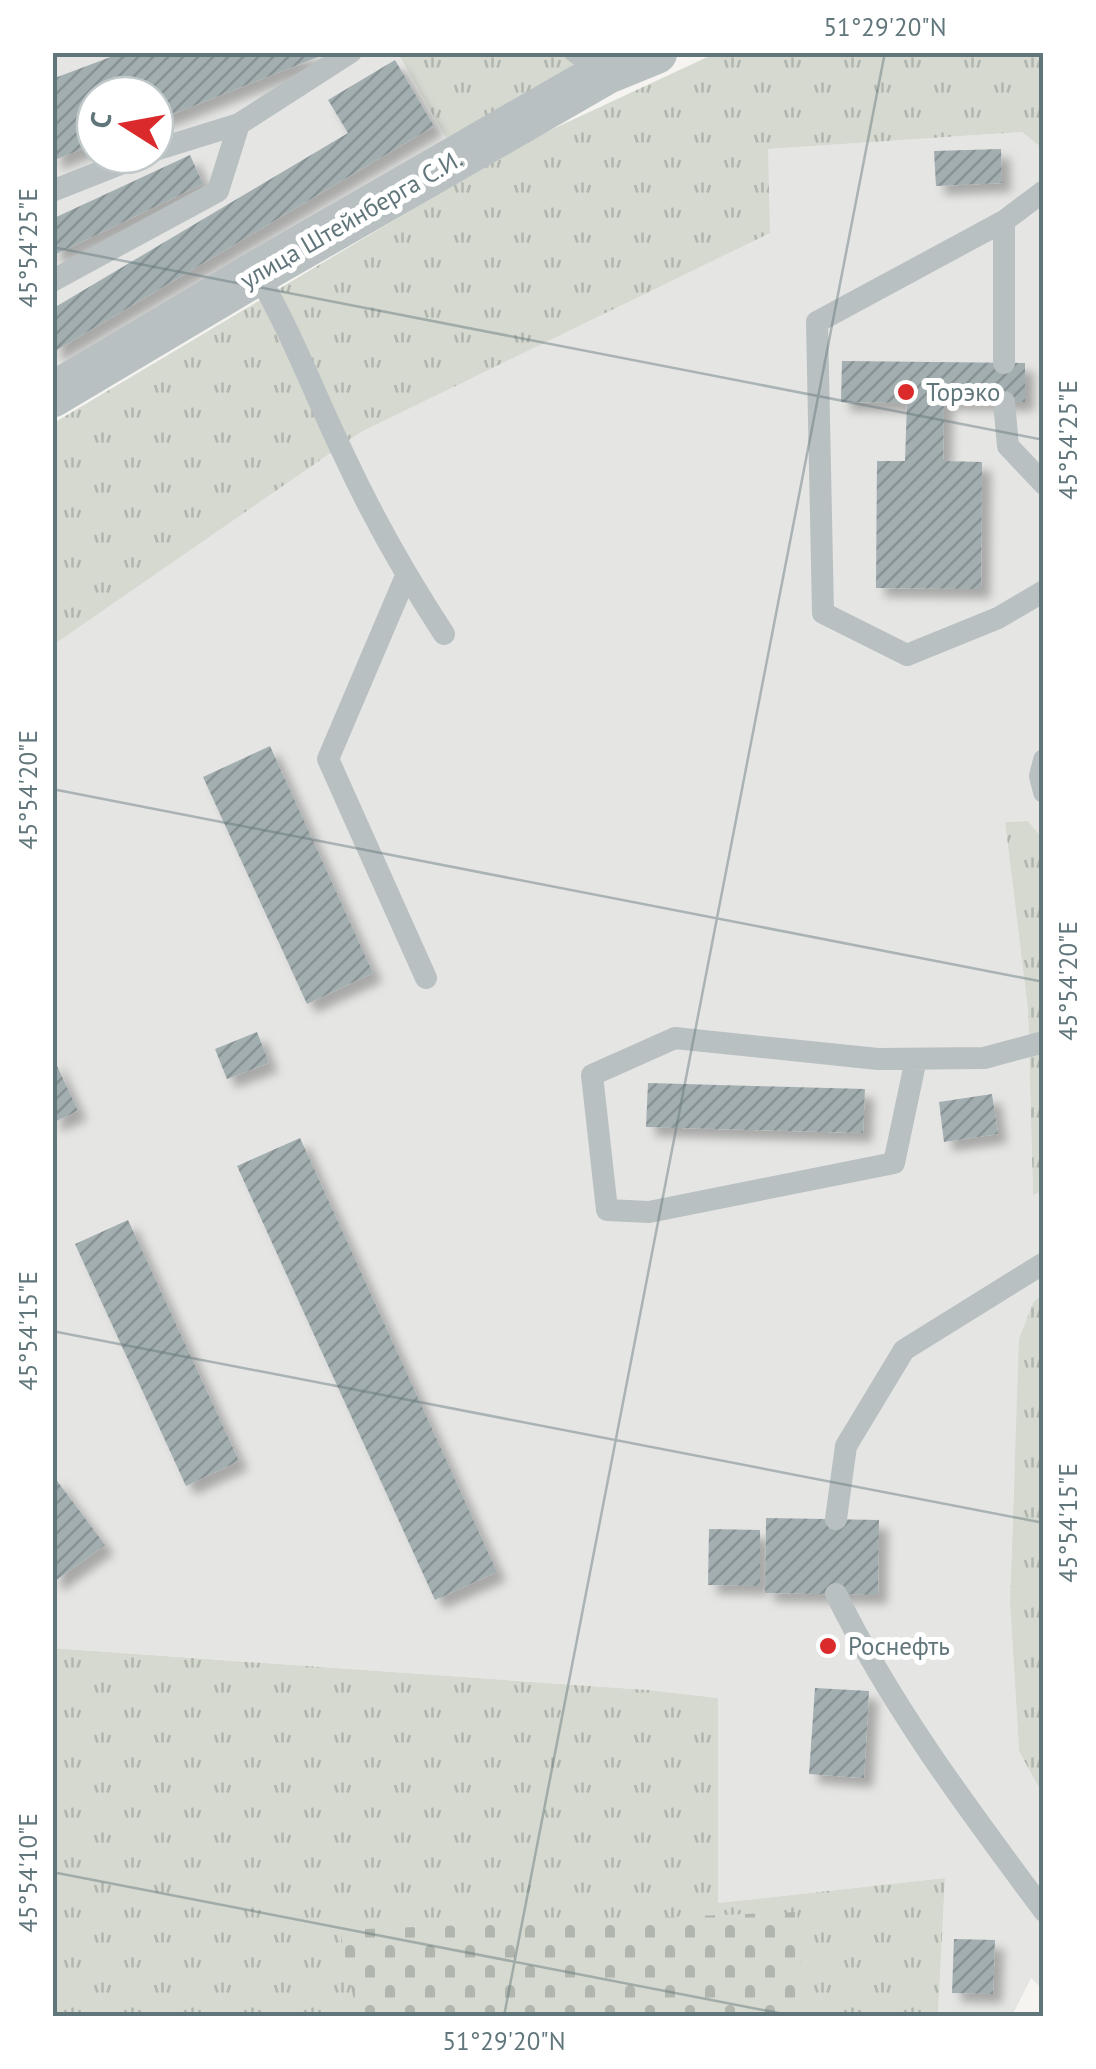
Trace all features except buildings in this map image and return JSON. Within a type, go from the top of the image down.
[{"type":"street","name":"улица Штейнберга С.И.","points":[[52,396],[257,273],[590,62],[655,52]]},
{"type":"lane","points":[[175,144],[238,124],[351,52]]},
{"type":"lane","points":[[52,280],[218,190],[238,124]]},
{"type":"lane","points":[[52,190],[91,175]]},
{"type":"lane","points":[[1044,191],[1004,221],[817,322],[823,613],[907,656],[998,618],[1044,591]]},
{"type":"lane","points":[[1004,221],[1004,363]]},
{"type":"lane","points":[[257,273],[279,310],[344,455],[406,576],[444,634]]},
{"type":"lane","points":[[1004,402],[1008,446],[1044,484]]},
{"type":"lane","points":[[406,576],[328,759],[426,978]]},
{"type":"lane","points":[[1044,760],[1040,776],[1044,792]]},
{"type":"lane","points":[[916,1059],[894,1163],[649,1212],[607,1210],[592,1076],[675,1038],[878,1059],[984,1058],[1044,1042]]},
{"type":"lane","points":[[836,1519],[846,1446],[904,1350],[1044,1263]]},
{"type":"lane","points":[[836,1594],[862,1647],[964,1803],[1044,1911]]},
{"type":"shaded area","points":[[52,53],[398,53],[446,138],[53,372]]},
{"type":"shaded area","points":[[1022,132],[1043,149],[1043,839],[1028,821],[1005,822],[1028,1010],[1033,1194],[1044,1190],[1043,1293],[1033,1303],[1014,1478],[1010,1602],[1019,1751],[1043,1795],[1044,1991],[1031,1978],[1012,2016],[938,2016],[945,1878],[718,1903],[718,1698],[53,1648],[52,645],[361,432],[769,233],[767,149]]},
{"type":"green space","points":[[398,53],[600,53],[446,138]]},
{"type":"green space","points":[[716,53],[1043,53],[1043,149],[1022,132],[768,149],[770,233],[361,432],[53,645],[52,424],[527,141]]},
{"type":"green space","points":[[1028,821],[1043,839],[1044,1190],[1033,1195],[1028,1010],[1005,822]]},
{"type":"green space","points":[[1043,1293],[1043,1795],[1019,1751],[1010,1602],[1019,1339],[1033,1303]]},
{"type":"green space","points":[[52,1648],[718,1698],[718,1903],[945,1878],[938,2016],[53,2016]]},
{"type":"green space","points":[[797,1912],[805,2016],[357,2016],[340,1930]]},
{"type":"place","name":"Торэко","points":[[906,392]]},
{"type":"place","name":"Роснефть","points":[[828,1646]]}]
